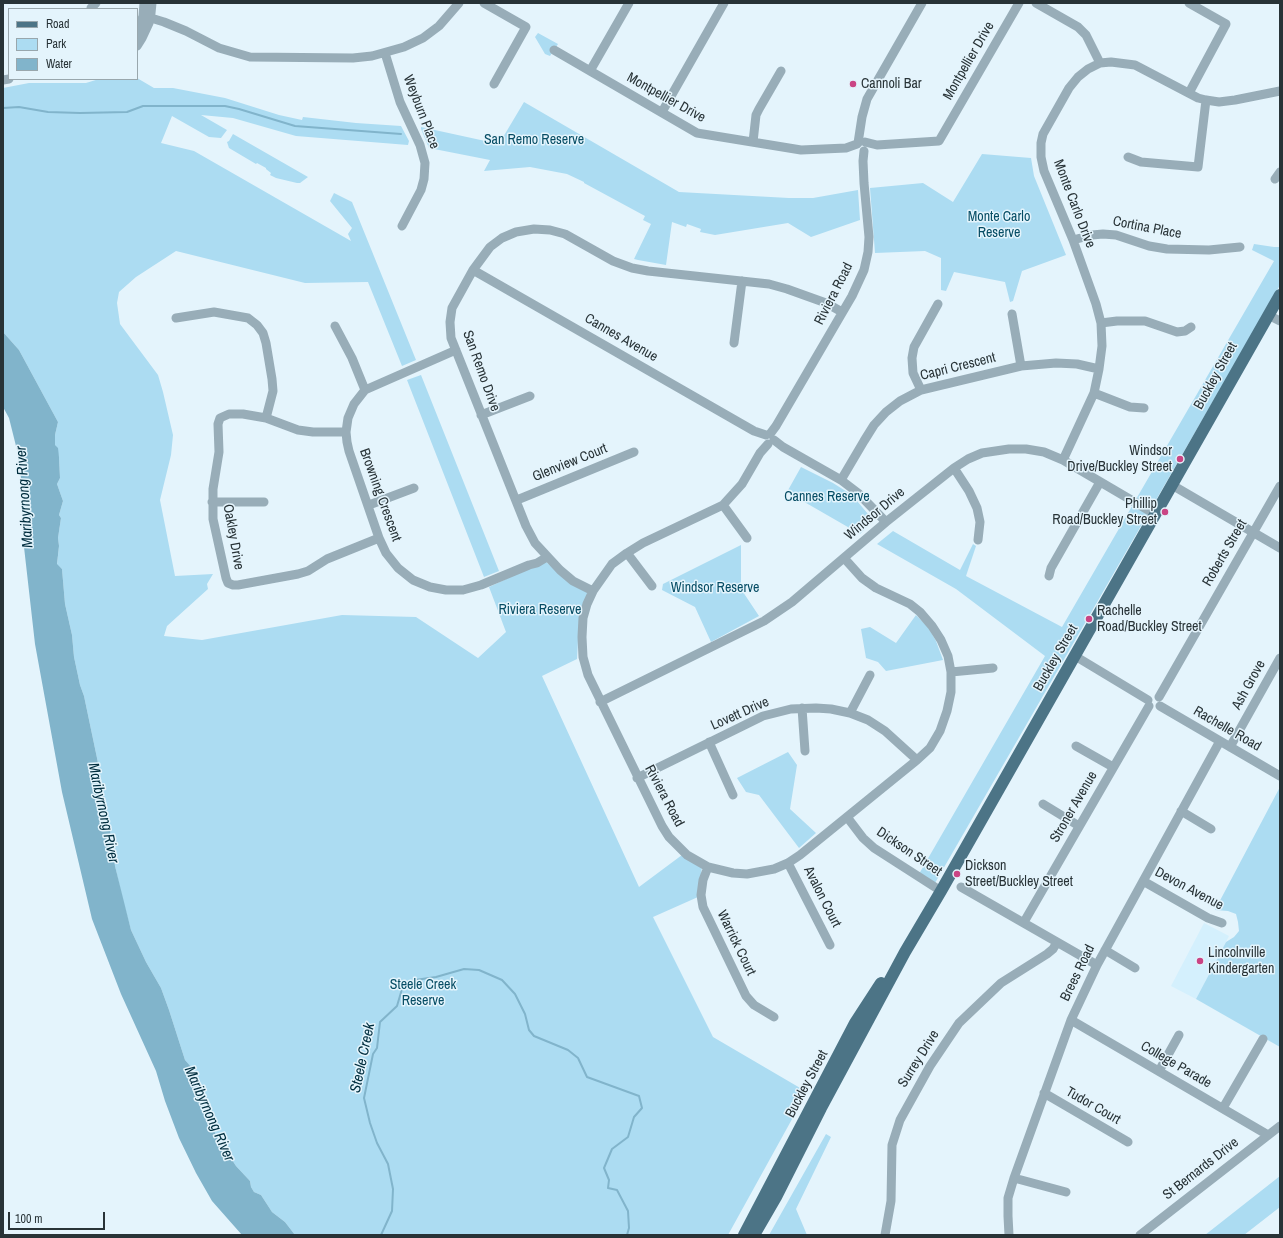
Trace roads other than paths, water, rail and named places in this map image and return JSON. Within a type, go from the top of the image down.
[{"type":"main road","name":"Buckley Street","points":[[754,1235],[776,1197],[821,1108],[905,952],[1280,295]]},
{"type":"main road","name":"Buckley Street","points":[[744,1235],[856,1023],[871,997],[905,952]]},
{"type":"street","points":[[138,32],[147,20],[144,3]]},
{"type":"street","points":[[138,44],[142,38],[152,3]]},
{"type":"street","points":[[147,20],[164,22],[186,31],[218,48],[250,57],[353,58],[404,47],[423,38],[439,26],[459,3]]},
{"type":"street","points":[[484,3],[526,27],[494,84]]},
{"type":"street","points":[[590,71],[629,3]]},
{"type":"street","points":[[662,112],[724,3]]},
{"type":"street","name":"Riviera Road","points":[[844,558],[862,578],[876,588],[910,604],[920,612],[941,640],[948,656],[951,672],[951,692],[948,711],[940,731],[930,748],[917,760],[800,855],[788,863],[774,869],[747,874],[733,874],[708,867],[687,855],[669,837],[637,778],[588,675],[583,656],[583,618],[593,591],[612,564],[643,543],[723,505],[742,484],[843,310],[862,275],[867,258],[868,245],[861,147],[862,117],[867,99],[922,3]]},
{"type":"street","name":"Montpellier Drive","points":[[554,50],[697,133],[801,150],[939,141],[1018,3]]},
{"type":"street","points":[[1036,3],[1078,27],[1092,44],[1100,63],[1111,62],[1135,65],[1198,98],[1206,100],[1219,102],[1280,91]]},
{"type":"street","points":[[1189,3],[1226,24],[1189,93]]},
{"type":"street","name":"Weyburn Place","points":[[385,52],[400,102],[420,145],[425,163],[424,179],[421,190],[402,226]]},
{"type":"street","name":"Monte Carlo Drive","points":[[1063,460],[1094,393],[1102,346],[1101,323],[1073,240],[1044,171],[1041,157],[1042,143],[1049,123],[1069,88],[1078,77],[1088,69],[1100,63]]},
{"type":"street","points":[[753,142],[756,115],[781,71]]},
{"type":"street","points":[[1128,157],[1141,162],[1198,167],[1206,100]]},
{"type":"street","name":"San Remo Drive","points":[[593,591],[573,581],[560,570],[535,543],[526,526],[517,500],[481,415],[451,338],[450,322],[452,308],[473,270],[490,248],[502,238],[516,232],[539,229],[550,230],[565,234],[613,261],[632,268],[769,284],[826,303],[835,304],[843,310]]},
{"type":"street","name":"Cortina Place","points":[[1073,240],[1103,234],[1116,235],[1143,244],[1168,249],[1203,250],[1240,247]]},
{"type":"street","name":"Cannes Avenue","points":[[473,270],[841,480],[858,493],[886,522]]},
{"type":"street","points":[[734,342],[742,281]]},
{"type":"street","points":[[921,390],[913,373],[912,358],[914,347],[938,304]]},
{"type":"street","points":[[176,318],[214,312],[248,318],[257,325],[263,333],[266,343],[272,380],[273,392],[266,418]]},
{"type":"street","points":[[1012,314],[1021,366]]},
{"type":"street","points":[[1268,315],[1280,321]]},
{"type":"street","points":[[1101,323],[1117,321],[1145,321],[1177,332],[1184,332],[1191,327]]},
{"type":"street","points":[[335,326],[352,358],[365,390]]},
{"type":"street","name":"Browning Crescent","points":[[456,350],[365,390],[354,404],[348,418],[346,432],[349,452],[369,505],[379,538],[386,553],[398,568],[413,580],[430,587],[446,590],[463,590],[481,585],[537,563],[546,555]]},
{"type":"street","name":"Capri Crescent","points":[[841,480],[864,441],[886,412],[900,401],[921,390],[1021,366],[1056,363],[1076,364],[1099,369]]},
{"type":"street","points":[[1094,393],[1130,406],[1144,408]]},
{"type":"street","points":[[481,415],[530,396]]},
{"type":"street","name":"Oakley Drive","points":[[346,432],[313,432],[298,430],[266,418],[229,414],[220,418],[218,424],[219,452],[212,502],[213,519],[228,583],[233,585],[298,574],[308,571],[327,559],[379,538]]},
{"type":"street","name":"Windsor Drive","points":[[600,702],[764,621],[792,602],[886,522],[954,468],[968,459],[982,453],[1009,449],[1044,452],[1063,460],[1155,514]]},
{"type":"street","name":"Glenview Court","points":[[517,500],[634,452]]},
{"type":"street","points":[[954,468],[969,491],[977,508],[980,522],[978,540]]},
{"type":"street","points":[[1049,576],[1051,568],[1100,482]]},
{"type":"street","points":[[1172,486],[1280,548]]},
{"type":"street","name":"Roberts Street","points":[[1159,701],[1280,486]]},
{"type":"street","points":[[369,505],[414,488]]},
{"type":"street","points":[[212,502],[264,502]]},
{"type":"street","points":[[723,505],[747,538]]},
{"type":"street","points":[[628,552],[652,586]]},
{"type":"street","points":[[1075,656],[1155,709],[1159,701]]},
{"type":"street","name":"Ash Grove","points":[[1230,747],[1280,658]]},
{"type":"street","points":[[951,672],[993,668]]},
{"type":"street","points":[[850,713],[870,675]]},
{"type":"street","name":"Rachelle Road","points":[[1159,701],[1220,741],[1280,776]]},
{"type":"street","name":"Stroner Avenue","points":[[1024,922],[1148,703]]},
{"type":"street","points":[[802,708],[805,751]]},
{"type":"street","name":"Lovett Drive","points":[[637,778],[763,716],[791,709],[802,708],[831,709],[850,713],[868,720],[885,731],[917,760]]},
{"type":"street","name":"Brees Road","points":[[1009,1235],[1008,1198],[1071,1020],[1105,950],[1220,741]]},
{"type":"street","points":[[709,742],[733,795]]},
{"type":"street","points":[[1076,746],[1113,767]]},
{"type":"street","points":[[1043,804],[1079,826]]},
{"type":"street","points":[[1181,811],[1211,829]]},
{"type":"street","name":"Dickson Street","points":[[847,817],[863,838],[874,848],[941,891]]},
{"type":"street","name":"Avalon Court","points":[[788,863],[830,945]]},
{"type":"street","name":"Warrick Court","points":[[708,867],[703,880],[701,895],[703,906],[746,996],[754,1005],[774,1017]]},
{"type":"street","name":"Devon Avenue","points":[[1143,881],[1208,918],[1222,923]]},
{"type":"street","points":[[961,887],[1097,965]]},
{"type":"street","name":"Surrey Drive","points":[[885,1235],[891,1201],[892,1145],[900,1120],[930,1066],[959,1023],[1001,983],[1047,954],[1057,942]]},
{"type":"street","points":[[1105,950],[1135,968]]},
{"type":"street","name":"College Parade","points":[[1071,1020],[1268,1135]]},
{"type":"street","points":[[1159,1071],[1179,1035]]},
{"type":"street","points":[[1223,1108],[1263,1039]]},
{"type":"street","name":"Tudor Court","points":[[1044,1093],[1128,1142]]},
{"type":"street","name":"St Bernards Drive","points":[[1140,1235],[1280,1126]]},
{"type":"street","points":[[1014,1178],[1066,1192]]},
{"type":"water","name":"Maribyrnong River","points":[[3,332],[19,350],[58,422],[55,435],[55,445],[58,448],[60,478],[57,484],[63,501],[59,515],[61,518],[58,538],[59,546],[57,564],[62,569],[65,604],[72,635],[74,657],[97,758],[115,866],[131,930],[146,962],[161,988],[185,1060],[196,1075],[203,1100],[211,1115],[213,1129],[217,1137],[236,1166],[250,1181],[254,1192],[261,1195],[272,1212],[285,1222],[295,1235],[242,1235],[212,1201],[179,1138],[165,1101],[156,1071],[121,994],[92,919],[62,792],[35,644],[24,547],[21,478],[17,450],[9,418],[3,407]]},
{"type":"waterway","points":[[3,108],[19,107],[48,112],[80,113],[127,112],[143,106],[225,106],[295,126],[401,134]]},
{"type":"waterway","name":"Steele Creek","points":[[381,1235],[392,1211],[393,1189],[388,1164],[377,1143],[364,1098],[373,1054],[377,1048],[380,1022],[397,1006],[402,989],[415,980],[436,977],[464,969],[479,970],[502,980],[515,994],[525,1014],[529,1030],[534,1036],[568,1050],[578,1058],[587,1077],[639,1096],[642,1108],[634,1117],[628,1137],[612,1149],[604,1168],[609,1180],[608,1188],[617,1190],[628,1211],[629,1228],[627,1235]]},
{"type":"place","name":"Cannoli Bar","points":[[853,84]]},
{"type":"place","name":"Windsor Drive/Buckley Street","points":[[1180,459]]},
{"type":"place","name":"Phillip Road/Buckley Street","points":[[1165,512]]},
{"type":"place","name":"Rachelle Road/Buckley Street","points":[[1089,619]]},
{"type":"place","name":"Dickson Street/Buckley Street","points":[[957,874]]},
{"type":"place","name":"Lincolnville Kindergarten","points":[[1200,961]]},
{"type":"park label","name":"San Remo Reserve","points":[[534,140]]},
{"type":"park label","name":"Monte Carlo Reserve","points":[[999,226]]},
{"type":"park label","name":"Cannes Reserve","points":[[827,497]]},
{"type":"park label","name":"Windsor Reserve","points":[[715,588]]},
{"type":"park label","name":"Riviera Reserve","points":[[540,610]]},
{"type":"park label","name":"Steele Creek Reserve","points":[[423,994]]}]
